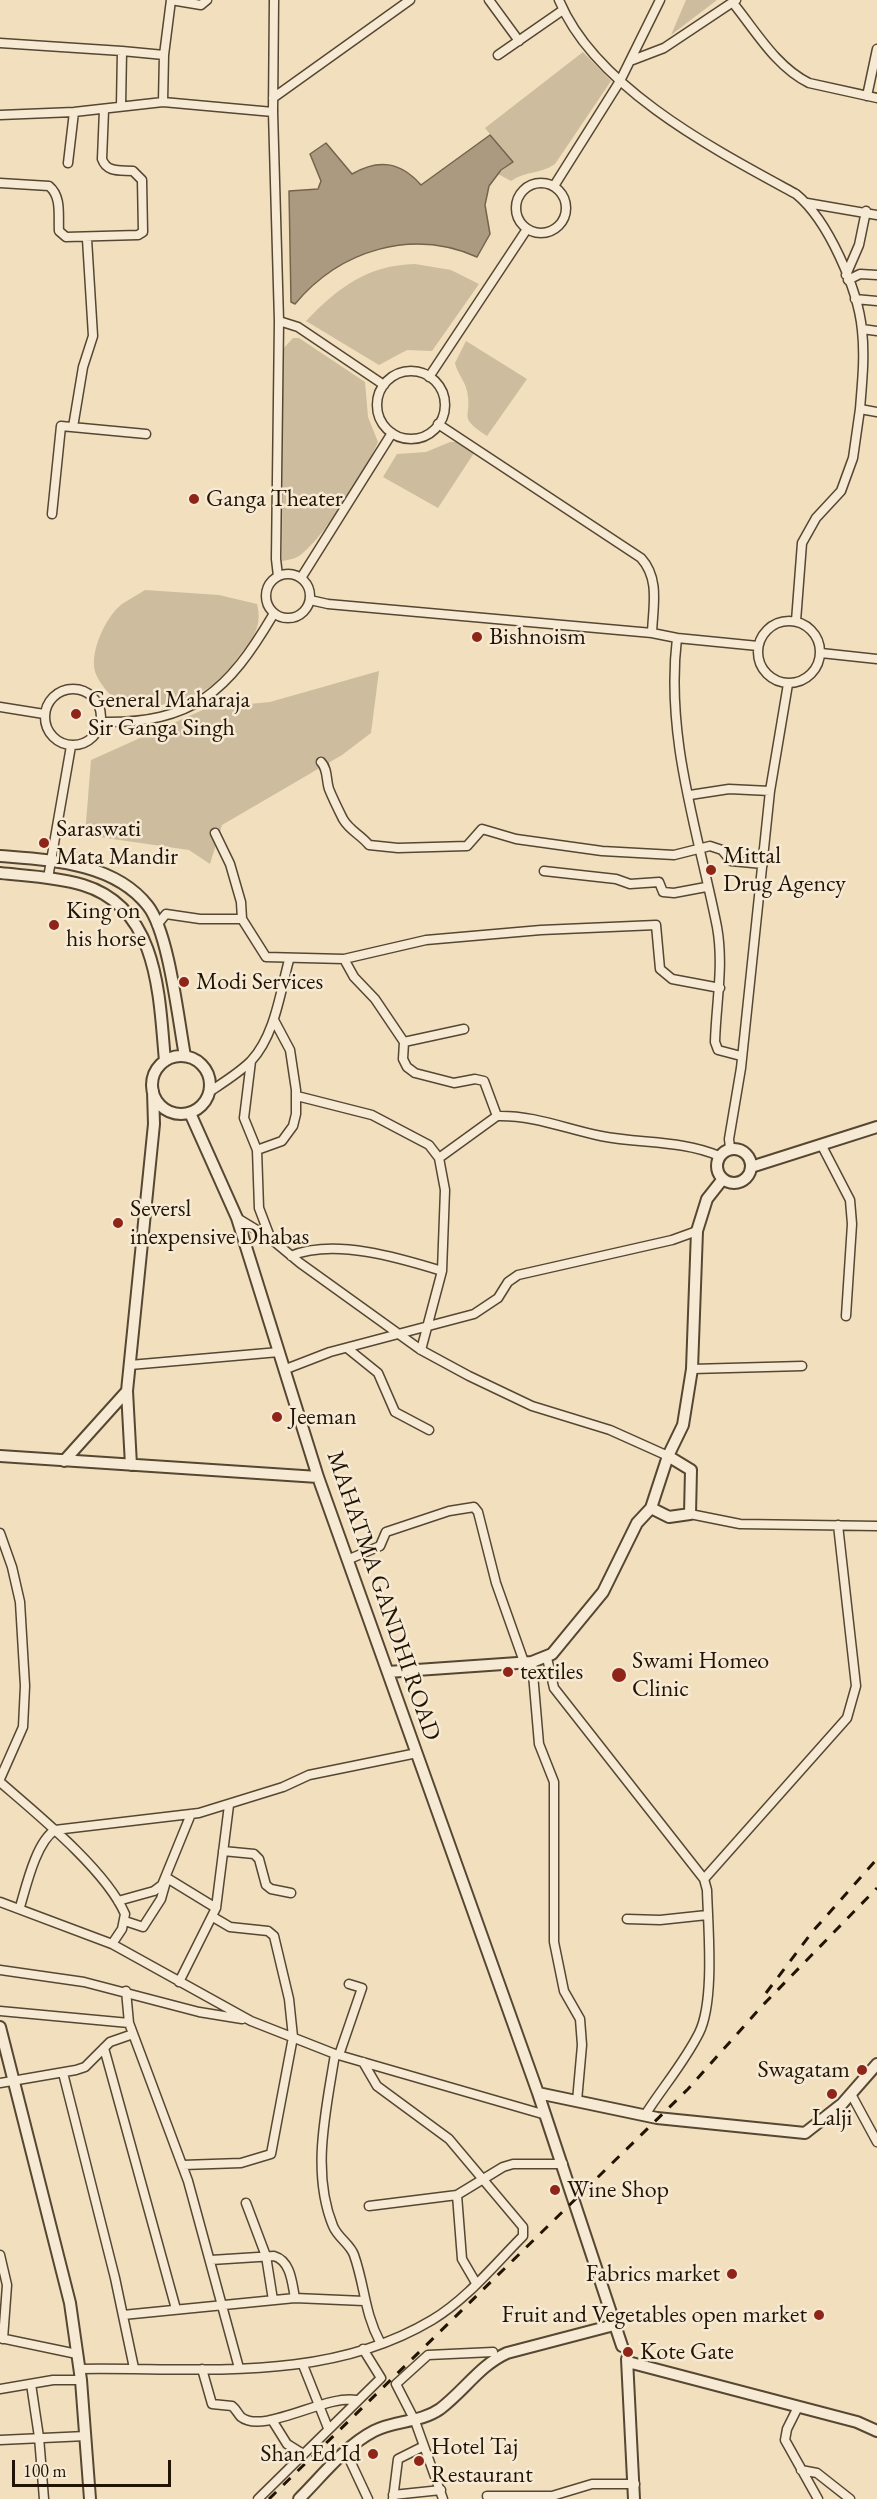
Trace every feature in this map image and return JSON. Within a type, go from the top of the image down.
[{"type":"street","points":[[163,102],[164,55],[171,0],[201,5],[207,0]]},
{"type":"street","points":[[274,0],[273,112],[279,321],[276,559],[278,576]]},
{"type":"street","points":[[273,98],[410,0]]},
{"type":"street","points":[[489,0],[519,41]]},
{"type":"street","points":[[559,0],[563,10],[596,58],[620,81],[719,152],[796,194],[807,203],[822,225],[855,298],[862,329],[864,369],[853,458],[841,491],[816,518],[802,543],[796,621]]},
{"type":"street","points":[[554,186],[620,81],[660,0]]},
{"type":"street","points":[[630,61],[664,48],[735,1],[787,69],[799,78],[877,98]]},
{"type":"street","points":[[498,55],[563,10]]},
{"type":"street","points":[[0,43],[164,55]]},
{"type":"street","points":[[867,96],[877,50]]},
{"type":"street","points":[[121,106],[122,51]]},
{"type":"street","points":[[0,115],[104,110],[163,102],[273,112]]},
{"type":"street","points":[[0,183],[49,186],[55,191],[58,201],[59,231],[66,237],[87,239],[138,235],[143,232],[145,224],[142,180],[138,173],[109,168],[102,159],[104,110]]},
{"type":"street","points":[[68,163],[74,112]]},
{"type":"street","points":[[536,183],[554,186],[565,202],[562,221],[546,232],[527,229],[516,212],[520,194],[536,183]]},
{"type":"street","points":[[807,203],[866,211],[877,215]]},
{"type":"street","points":[[847,278],[859,245],[866,211]]},
{"type":"street","points":[[429,377],[527,229]]},
{"type":"street","points":[[73,427],[83,367],[93,336],[87,239]]},
{"type":"street","points":[[847,278],[860,274],[877,275]]},
{"type":"street","points":[[855,298],[877,301]]},
{"type":"street","points":[[279,321],[298,327],[384,384]]},
{"type":"street","points":[[862,329],[877,331]]},
{"type":"street","points":[[414,371],[429,377],[439,386],[444,399],[444,412],[438,424],[429,433],[417,438],[404,438],[392,434],[383,424],[377,411],[378,397],[384,384],[402,372],[414,371]]},
{"type":"street","points":[[860,409],[877,412]]},
{"type":"street","points":[[438,424],[640,558],[647,565],[654,582],[652,633]]},
{"type":"street","points":[[52,514],[62,426],[146,434]]},
{"type":"street","points":[[301,578],[392,434]]},
{"type":"street","points":[[287,574],[301,578],[309,590],[310,600],[301,615],[292,618],[273,615],[266,601],[269,584],[278,576],[287,574]]},
{"type":"street","points":[[310,600],[328,604],[652,633],[677,638],[758,646]]},
{"type":"street","points":[[100,722],[126,721],[196,706],[225,684],[254,648],[273,615]]},
{"type":"street","points":[[796,621],[814,633],[820,653],[813,672],[802,681],[788,684],[775,681],[765,672],[759,660],[758,646],[764,633],[775,624],[796,621]]},
{"type":"street","points":[[677,638],[673,675],[676,738],[690,795],[706,887],[717,928],[720,988],[715,1042],[718,1050],[741,1056]]},
{"type":"street","points":[[820,653],[877,659]]},
{"type":"street","points":[[730,1148],[729,1139],[741,1056],[770,791],[788,684]]},
{"type":"street","points":[[70,688],[87,692],[96,701],[101,711],[95,735],[81,744],[71,746],[53,738],[46,729],[44,714],[55,694],[70,688]]},
{"type":"street","points":[[0,707],[44,714]]},
{"type":"street","points":[[48,878],[53,860],[71,746]]},
{"type":"street","points":[[321,762],[325,766],[335,802],[346,824],[350,830],[361,835],[369,845],[398,848],[466,846],[482,829],[516,840],[602,851],[674,855],[699,851],[710,846],[722,850],[730,861],[763,864]]},
{"type":"street","points":[[690,795],[729,789],[770,791]]},
{"type":"street","points":[[215,833],[237,884],[242,920],[266,957],[289,960],[344,959],[426,940],[541,930],[656,925],[660,969],[672,980],[720,988]]},
{"type":"street","points":[[0,856],[77,864],[112,879],[136,894],[148,906],[158,925],[185,1056]]},
{"type":"street","points":[[544,871],[616,879],[630,884],[654,880],[659,882],[663,892],[674,893],[706,887]]},
{"type":"street","points":[[0,873],[48,878],[83,885],[111,898],[135,922],[144,938],[155,971],[165,1061]]},
{"type":"street","points":[[158,925],[166,914],[200,920],[242,920]]},
{"type":"street","points":[[344,959],[354,977],[375,999],[404,1042],[403,1059],[407,1067],[415,1073],[454,1083],[475,1078],[484,1081],[497,1116]]},
{"type":"street","points":[[153,1091],[159,1103],[169,1112],[190,1113],[203,1105],[209,1092],[251,1060],[274,1020],[289,960]]},
{"type":"street","points":[[257,1150],[282,1142],[293,1126],[297,1096],[290,1050],[274,1020]]},
{"type":"street","points":[[404,1042],[464,1029]]},
{"type":"street","points":[[131,1465],[128,1390],[154,1124],[153,1091],[156,1071],[165,1061],[185,1056],[198,1061],[207,1071],[209,1092]]},
{"type":"street","points":[[251,1060],[244,1118],[257,1150],[259,1208],[270,1238]]},
{"type":"street","points":[[297,1096],[372,1115],[429,1145],[439,1158],[445,1190],[442,1271],[421,1350]]},
{"type":"street","name":"MAHATMA GANDHI ROAD","points":[[190,1113],[237,1218],[318,1477],[546,2115],[622,2346]]},
{"type":"street","points":[[439,1158],[497,1116],[525,1117],[608,1137],[692,1147],[719,1156]]},
{"type":"street","points":[[751,1167],[877,1127]]},
{"type":"street","points":[[822,1146],[850,1200],[852,1224],[846,1316]]},
{"type":"street","points":[[730,1148],[742,1151],[749,1158],[751,1167],[744,1181],[737,1184],[722,1180],[717,1173],[716,1164],[719,1156],[730,1148]]},
{"type":"street","points":[[388,1672],[528,1662],[547,1658],[603,1592],[637,1523],[651,1508],[668,1456],[683,1425],[692,1369],[697,1231],[707,1199],[722,1180]]},
{"type":"street","points":[[237,1218],[270,1238],[291,1256],[400,1332],[421,1350],[532,1406],[610,1430],[668,1456],[691,1470],[690,1514]]},
{"type":"street","points":[[286,1369],[400,1332],[474,1314],[498,1298],[508,1282],[518,1275],[672,1240],[697,1231]]},
{"type":"street","points":[[291,1256],[311,1248],[377,1253],[442,1271]]},
{"type":"street","points":[[347,1348],[378,1373],[386,1398],[395,1412],[429,1430]]},
{"type":"street","points":[[130,1365],[279,1352]]},
{"type":"street","points":[[692,1369],[802,1365]]},
{"type":"street","points":[[64,1461],[128,1390]]},
{"type":"street","points":[[0,1456],[318,1477]]},
{"type":"street","points":[[347,1560],[381,1546],[386,1532],[449,1511],[474,1507],[478,1512],[496,1583],[528,1662],[538,1744],[554,1782],[554,1942],[564,1991],[580,2019],[582,2045],[577,2101]]},
{"type":"street","points":[[651,1508],[669,1517],[690,1514],[740,1524],[877,1526]]},
{"type":"street","points":[[704,1879],[847,1718],[856,1686],[838,1525]]},
{"type":"street","points":[[0,1533],[12,1567],[20,1602],[25,1686],[23,1727],[2,1786],[55,1830],[118,1901],[125,1914],[125,1921],[112,1944]]},
{"type":"street","points":[[547,1658],[554,1688],[704,1879],[707,1915],[705,2014],[700,2031],[645,2115]]},
{"type":"street","points":[[20,1907],[39,1851],[50,1833],[55,1830],[191,1814],[229,1805],[283,1787],[309,1775],[417,1753]]},
{"type":"street","points":[[179,1982],[216,1908],[229,1805]]},
{"type":"street","points":[[125,1921],[143,1927],[161,1899],[191,1814]]},
{"type":"street","points":[[223,1851],[255,1854],[259,1859],[266,1885],[271,1889],[291,1893]]},
{"type":"street","points":[[118,1901],[154,1891],[167,1878]]},
{"type":"street","points":[[167,1878],[216,1908]]},
{"type":"street","points":[[0,1902],[20,1907],[112,1944],[252,2021],[337,2055],[546,2115]]},
{"type":"street","points":[[627,1919],[660,1920],[707,1915]]},
{"type":"street","points":[[183,2165],[241,2163],[272,2154],[293,2037],[289,2000],[274,1936],[268,1931],[230,1927],[213,1917]]},
{"type":"street","points":[[0,1970],[84,1982],[126,1991],[199,2012],[252,2021]]},
{"type":"street","points":[[349,1984],[362,1988],[337,2055],[323,2132],[321,2187],[333,2226],[339,2238],[354,2253],[368,2317],[380,2342]]},
{"type":"street","points":[[126,1991],[129,2023],[183,2165],[239,2368]]},
{"type":"street","points":[[0,2011],[129,2023]]},
{"type":"street","points":[[0,2027],[70,2303],[80,2375],[90,2499]]},
{"type":"street","points":[[0,2083],[63,2073],[85,2067],[110,2042],[133,2034]]},
{"type":"street","points":[[104,2048],[176,2309]]},
{"type":"street","points":[[0,2389],[134,2368],[239,2368],[303,2365],[333,2360],[431,2320],[476,2283],[524,2231],[483,2178],[440,2130],[377,2086],[363,2062]]},
{"type":"street","points":[[538,2093],[645,2115],[804,2133],[851,2094],[877,2064]]},
{"type":"street","points":[[63,2073],[134,2368]]},
{"type":"street","points":[[851,2094],[877,2142]]},
{"type":"street","points":[[369,2206],[457,2195],[483,2178],[513,2164],[562,2164]]},
{"type":"street","points":[[457,2195],[462,2259],[476,2283]]},
{"type":"street","points":[[246,2203],[266,2256],[273,2300]]},
{"type":"street","points":[[0,2255],[7,2285],[2,2338],[77,2354]]},
{"type":"street","points":[[211,2260],[266,2256],[281,2258],[287,2265],[295,2298]]},
{"type":"street","points":[[123,2315],[295,2298],[364,2301]]},
{"type":"street","points":[[299,2499],[346,2452],[375,2430],[415,2421],[439,2410],[493,2359],[507,2353],[614,2325]]},
{"type":"street","points":[[258,2499],[356,2400],[381,2378],[363,2349]]},
{"type":"street","points":[[443,2499],[415,2421],[396,2384],[428,2355],[493,2352]]},
{"type":"street","points":[[634,2499],[628,2361],[857,2422],[877,2431]]},
{"type":"street","points":[[303,2365],[317,2406],[328,2428]]},
{"type":"street","points":[[202,2369],[212,2404],[232,2406],[241,2417],[251,2421],[272,2420],[341,2398],[356,2400]]},
{"type":"street","points":[[32,2384],[44,2499]]},
{"type":"street","points":[[798,2407],[787,2429],[785,2440],[818,2499]]},
{"type":"street","points":[[272,2420],[287,2444],[303,2454]]},
{"type":"street","points":[[0,2440],[86,2436]]},
{"type":"street","points":[[424,2446],[398,2459],[393,2497],[441,2490]]},
{"type":"street","points":[[346,2452],[368,2499]]},
{"type":"street","points":[[801,2470],[817,2474],[850,2499]]},
{"type":"street","points":[[487,2496],[538,2498],[565,2493],[592,2484],[635,2484]]},
{"type":"shaded area","points":[[686,0],[717,0],[671,35]]},
{"type":"shaded area","points":[[583,52],[611,81],[555,164],[511,181],[498,174],[512,162],[485,128]]},
{"type":"shaded area","points":[[490,135],[513,162],[501,170],[489,186],[485,205],[490,234],[477,257],[452,248],[427,245],[403,245],[378,249],[333,270],[313,285],[295,304],[291,302],[289,191],[318,189],[321,181],[310,154],[326,143],[352,174],[371,166],[388,165],[405,171],[421,185]]},
{"type":"shaded area","points":[[415,264],[451,270],[479,284],[432,351],[407,350],[379,365],[306,321],[330,298],[354,280],[382,269]]},
{"type":"shaded area","points":[[293,338],[299,338],[365,382],[368,417],[378,442],[354,486],[320,536],[299,556],[282,561],[283,349]]},
{"type":"shaded area","points":[[466,341],[527,379],[487,436],[469,420],[467,391],[455,363]]},
{"type":"shaded area","points":[[450,442],[457,442],[474,453],[438,508],[383,477],[397,454],[426,452]]},
{"type":"shaded area","points":[[145,590],[219,595],[257,604],[259,620],[255,633],[222,679],[201,692],[156,706],[129,706],[115,699],[103,686],[95,670],[94,657],[98,641],[111,616],[122,604]]},
{"type":"shaded area","points":[[379,671],[371,733],[342,755],[222,825],[210,864],[189,850],[85,835],[91,760],[207,708],[270,702]]},
{"type":"railway","points":[[766,1993],[813,1931],[877,1859]]},
{"type":"railway","points":[[269,2499],[688,2089],[762,2006],[877,1888]]},
{"type":"place","name":"Ganga Theater","points":[[194,499]]},
{"type":"place","name":"Bishnoism","points":[[477,637]]},
{"type":"place","name":"General Maharaja Sir Ganga Singh","points":[[76,714]]},
{"type":"place","name":"Saraswati Mata Mandir","points":[[44,843]]},
{"type":"place","name":"Mittal Drug Agency","points":[[711,870]]},
{"type":"place","name":"King on his horse","points":[[54,925]]},
{"type":"place","name":"Modi Services","points":[[184,982]]},
{"type":"place","name":"Seversl inexpensive Dhabas","points":[[118,1223]]},
{"type":"place","name":"Jeeman","points":[[277,1417]]},
{"type":"place","name":"textiles","points":[[508,1672]]},
{"type":"place","name":"Swami Homeo Clinic","points":[[619,1675]]},
{"type":"place","name":"Swagatam","points":[[862,2070]]},
{"type":"place","name":"Lalji","points":[[832,2094]]},
{"type":"place","name":"Wine Shop","points":[[555,2190]]},
{"type":"place","name":"Fabrics market","points":[[732,2274]]},
{"type":"place","name":"Fruit and Vegetables open market","points":[[819,2315]]},
{"type":"place","name":"Kote Gate","points":[[628,2352]]},
{"type":"place","name":"Shan Ed Id","points":[[373,2454]]},
{"type":"place","name":"Hotel Taj Restaurant","points":[[419,2461]]}]
